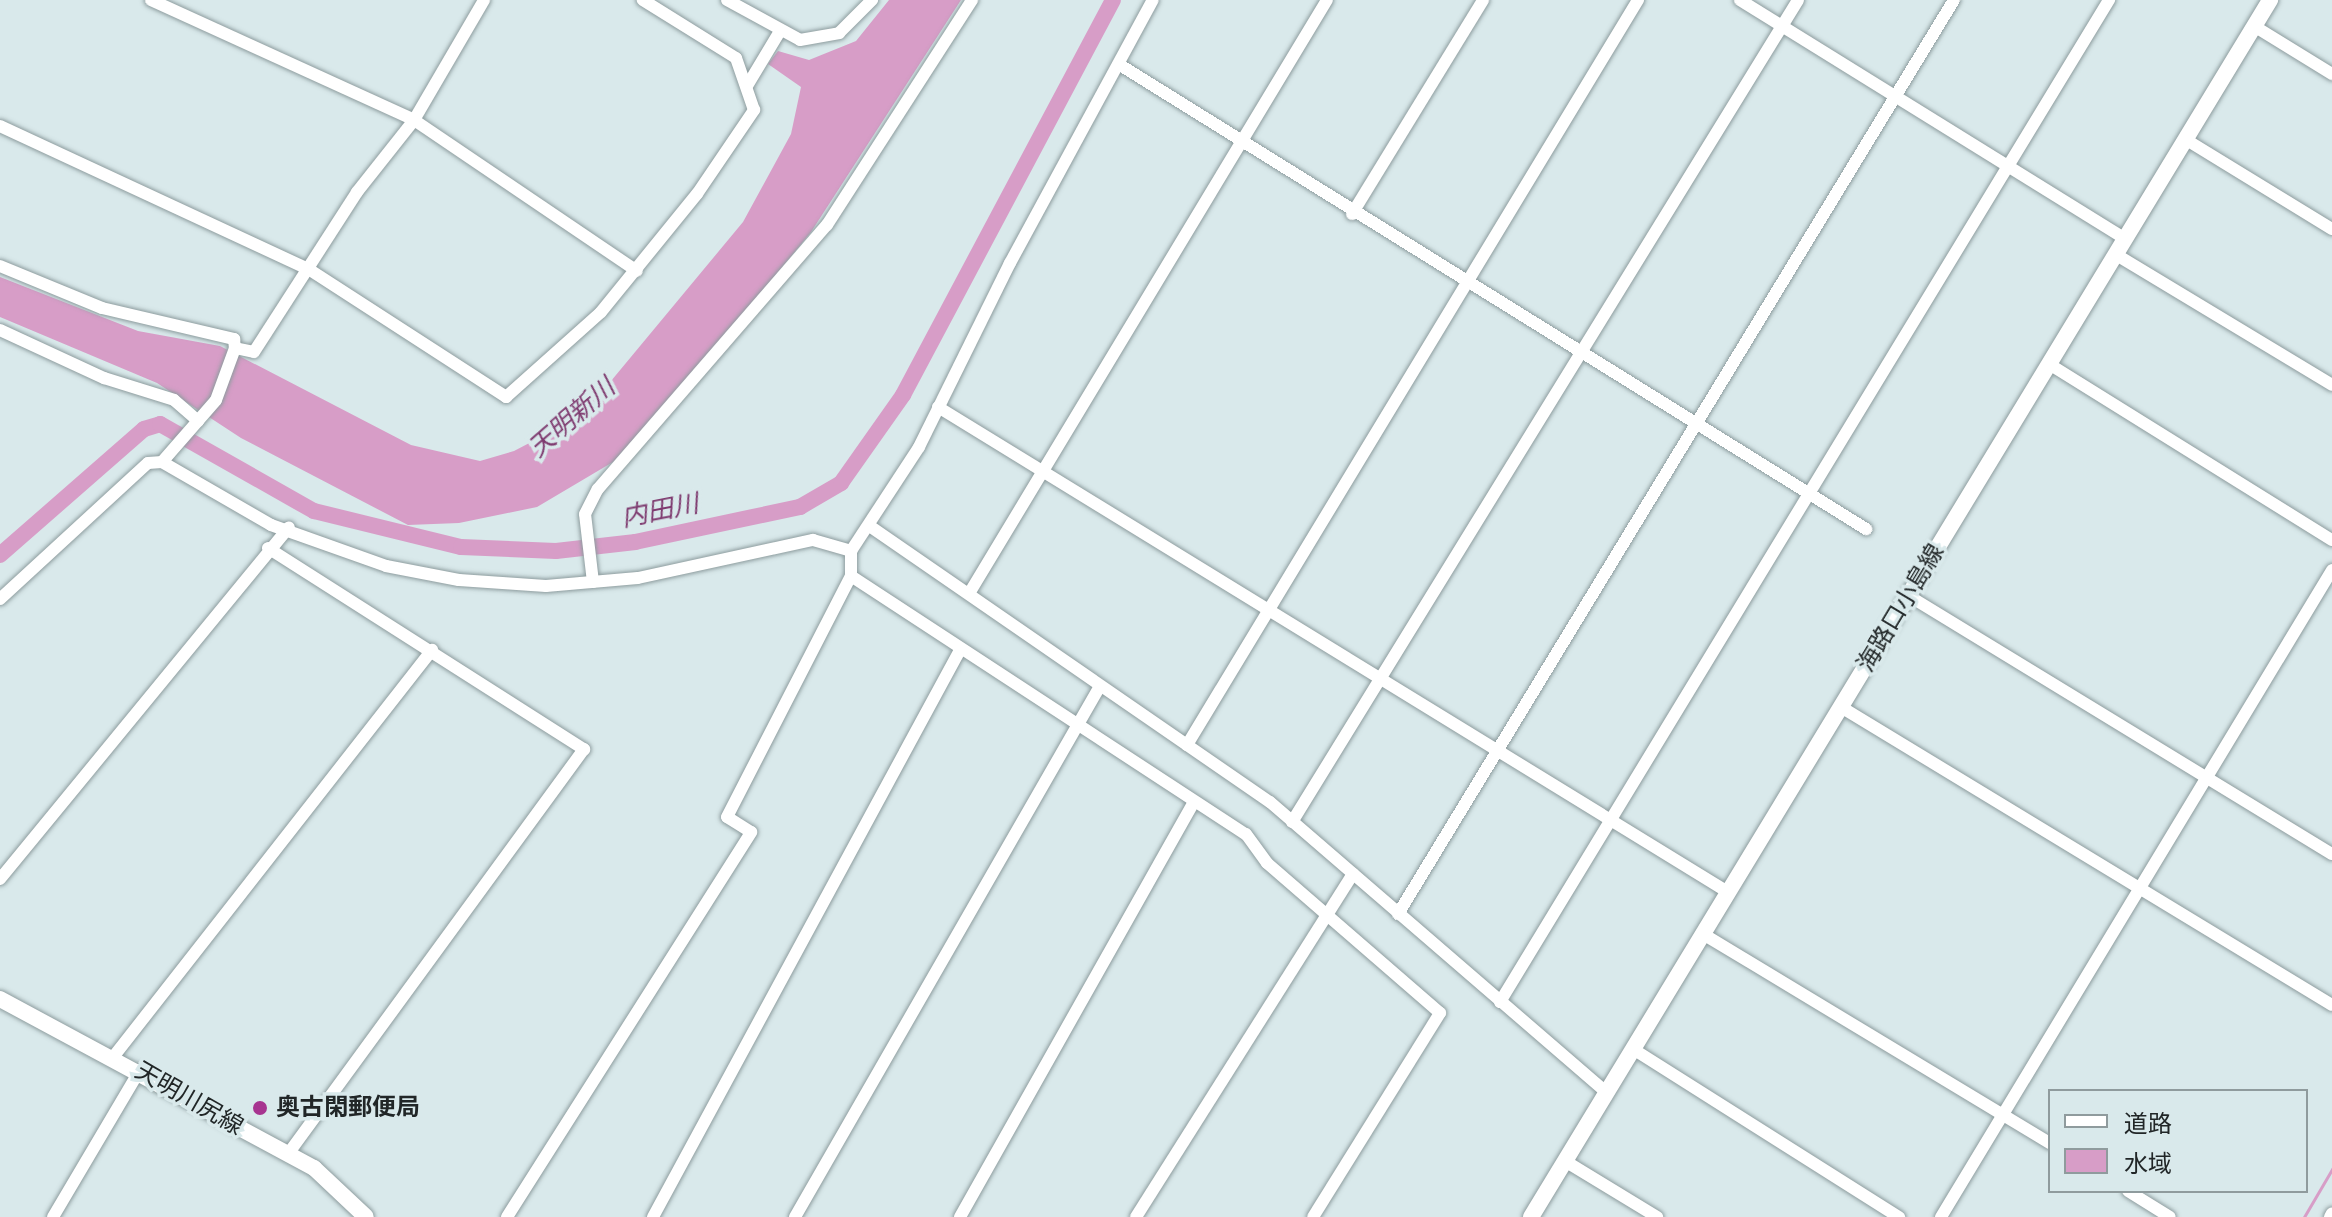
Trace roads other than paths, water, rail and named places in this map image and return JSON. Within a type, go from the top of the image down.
[{"type":"main road","name":"海路口小島線","points":[[1531,1217],[2270,0]]},
{"type":"main road","name":"天明川尻線","points":[[0,999],[114,1056],[288,1154],[334,1183],[366,1217]]},
{"type":"street","points":[[151,0],[414,120],[637,271]]},
{"type":"street","points":[[235,348],[254,352],[310,270],[357,192],[414,120],[484,0]]},
{"type":"street","points":[[0,126],[310,270],[506,397],[577,337],[637,271],[752,114],[750,81],[736,58],[643,0]]},
{"type":"street","points":[[727,0],[780,31],[819,40],[839,33],[872,0]]},
{"type":"street","points":[[593,582],[585,514],[598,489],[827,225],[972,0]]},
{"type":"street","points":[[507,1217],[751,832],[727,817],[851,576],[851,551],[871,527],[938,407],[1153,0]]},
{"type":"street","points":[[970,592],[1327,0]]},
{"type":"street","points":[[1352,214],[1483,0]]},
{"type":"street","points":[[1187,745],[1638,0]]},
{"type":"street","points":[[1740,0],[2124,238]]},
{"type":"street","points":[[1292,822],[1383,679],[1798,0]]},
{"type":"street","points":[[1398,914],[1501,752],[1954,0]]},
{"type":"street","points":[[1500,1002],[2010,168],[2109,0]]},
{"type":"street","points":[[2254,26],[2332,74]]},
{"type":"street","points":[[750,81],[780,31]]},
{"type":"street","points":[[1120,65],[1244,141],[1352,214],[1866,529]]},
{"type":"street","points":[[2185,139],[2332,229]]},
{"type":"street","points":[[2115,254],[2332,385]]},
{"type":"street","points":[[0,266],[102,308],[234,339],[235,348],[216,400],[164,458],[148,463],[0,599]]},
{"type":"street","points":[[0,330],[104,378],[174,400],[197,422]]},
{"type":"street","points":[[2049,364],[2332,540]]},
{"type":"street","points":[[938,407],[1728,892]]},
{"type":"street","points":[[164,458],[271,525],[289,527],[386,566],[437,577],[525,586],[593,582],[659,574],[813,540],[851,551]]},
{"type":"street","points":[[0,879],[268,548],[289,527]]},
{"type":"street","points":[[871,527],[970,592],[1099,688],[1187,745],[1292,822],[1607,1093]]},
{"type":"street","points":[[268,548],[584,749],[288,1154]]},
{"type":"street","points":[[1941,1217],[2332,570]]},
{"type":"street","points":[[851,576],[1076,727],[1246,834],[1267,863],[1440,1013],[1313,1217]]},
{"type":"street","points":[[1909,596],[2332,854]]},
{"type":"street","points":[[114,1056],[432,650]]},
{"type":"street","points":[[653,1217],[960,650]]},
{"type":"street","points":[[795,1217],[1099,688]]},
{"type":"street","points":[[1841,707],[2332,1005]]},
{"type":"street","points":[[960,1217],[1194,801]]},
{"type":"street","points":[[1136,1217],[1353,874]]},
{"type":"street","points":[[1703,934],[2048,1142]]},
{"type":"street","points":[[1633,1049],[1899,1217]]},
{"type":"street","points":[[53,1217],[140,1070]]},
{"type":"street","points":[[1565,1161],[1657,1217]]},
{"type":"street","points":[[2131,1193],[2170,1217]]},
{"type":"water","name":"天明新川","points":[[889,0],[961,0],[811,232],[697,371],[613,462],[537,507],[459,523],[408,525],[241,438],[157,383],[0,317],[0,277],[138,331],[220,346],[411,445],[480,461],[514,451],[562,426],[611,381],[743,222],[791,134],[801,87],[768,64],[778,51],[809,60],[856,41]]},
{"type":"waterway","name":"内田川","points":[[0,555],[144,429],[160,424],[314,511],[461,547],[556,551],[635,542],[800,507],[841,483],[903,395],[1113,0]]},
{"type":"waterway","points":[[2304,1217],[2332,1169]]},
{"type":"place","name":"奥古閑郵便局","points":[[260,1108]]}]
